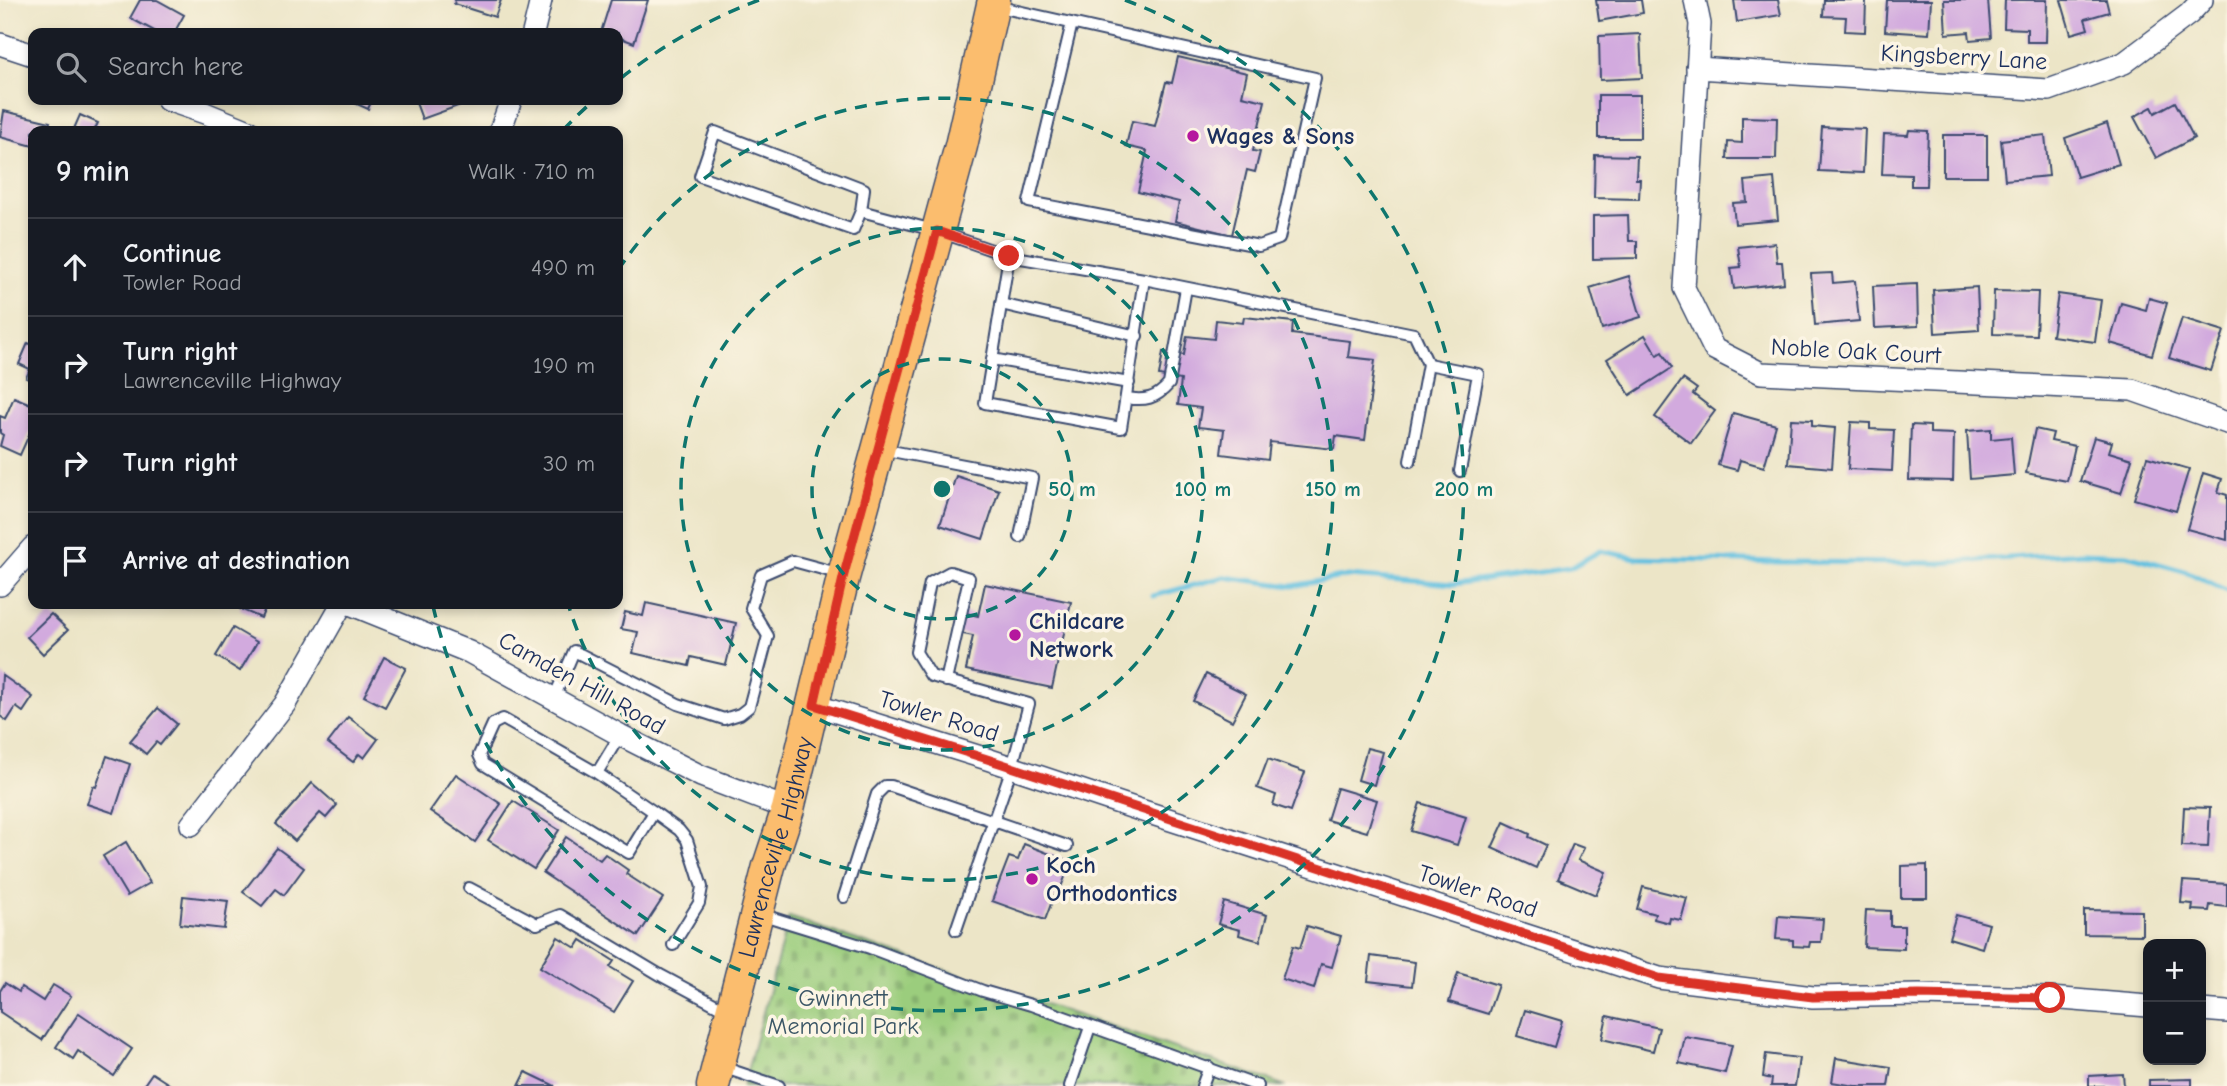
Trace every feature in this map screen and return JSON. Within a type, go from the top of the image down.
[{"type":"main road","name":"Lawrenceville Highway","points":[[716,1080],[769,866],[788,809],[844,574],[961,146],[993,3]]},
{"type":"street","points":[[534,28],[541,0]]},
{"type":"street","name":"Noble Oak Court","points":[[1695,0],[1700,24],[1684,288],[1714,349],[1761,373],[2132,390],[2227,423]]},
{"type":"street","name":"Kingsberry Lane","points":[[1697,68],[2049,90],[2124,63],[2189,14],[2202,0]]},
{"type":"street","points":[[0,44],[28,53]]},
{"type":"street","points":[[175,105],[202,122],[223,126]]},
{"type":"street","points":[[501,126],[509,105]]},
{"type":"street","points":[[0,585],[28,553]]},
{"type":"street","points":[[191,825],[285,704],[339,609]]},
{"type":"street","name":"Camden Hill Road","points":[[362,609],[469,652],[701,776],[788,809]]},
{"type":"street","name":"Towler Road","points":[[814,705],[1659,978],[1813,997],[1919,995],[2050,998],[2143,1006]]},
{"type":"street","points":[[2206,1010],[2227,1012]]},
{"type":"lane","points":[[993,3],[1315,78],[1279,239],[1259,246],[1029,202],[1072,23]]},
{"type":"lane","points":[[715,132],[864,188],[861,211],[853,230],[700,176],[715,132]]},
{"type":"lane","points":[[861,211],[937,231],[1009,256],[1144,279],[1414,334],[1428,364],[1410,461]]},
{"type":"lane","points":[[1009,256],[985,403],[1121,428],[1144,279]]},
{"type":"lane","points":[[1126,398],[1152,399],[1161,394],[1169,384],[1186,288]]},
{"type":"lane","points":[[1001,304],[1137,336]]},
{"type":"lane","points":[[992,359],[1129,383]]},
{"type":"lane","points":[[1428,364],[1478,374],[1460,471]]},
{"type":"lane","points":[[878,449],[1032,478],[1020,537]]},
{"type":"lane","points":[[554,698],[574,651],[678,704],[724,719],[740,714],[749,707],[768,636],[751,608],[761,575],[793,561],[844,574]]},
{"type":"lane","points":[[946,681],[969,578],[950,572],[930,583],[916,652],[931,676],[946,681],[1029,704],[1012,767],[956,930]]},
{"type":"lane","points":[[654,811],[629,853],[483,764],[479,755],[493,724],[503,719],[597,773],[654,811],[678,830],[687,840],[702,887],[699,903],[673,944]]},
{"type":"lane","points":[[597,773],[620,735]]},
{"type":"lane","points":[[844,897],[877,794],[884,786],[891,786],[1067,846]]},
{"type":"lane","points":[[468,888],[537,924],[560,915],[662,976],[732,1013]]},
{"type":"lane","points":[[757,913],[870,948],[984,991],[1031,1005],[1258,1086]]},
{"type":"lane","points":[[1070,1086],[1090,1027]]},
{"type":"lane","points":[[1202,1086],[1209,1067]]},
{"type":"lane","points":[[716,1080],[779,1086]]},
{"type":"green space","name":"Gwinnett Memorial Park","points":[[789,917],[1286,1086],[743,1086]]},
{"type":"building","points":[[140,0],[157,0],[184,15],[177,28],[149,28],[130,18]]},
{"type":"building","points":[[455,0],[501,0],[495,17],[454,4]]},
{"type":"building","points":[[611,0],[648,0],[634,43],[623,39],[623,28],[602,28]]},
{"type":"building","points":[[1596,0],[1641,0],[1643,13],[1599,21]]},
{"type":"building","points":[[1734,0],[1778,0],[1781,15],[1737,22]]},
{"type":"building","points":[[1824,0],[1866,0],[1865,32],[1845,31],[1846,17],[1823,16]]},
{"type":"building","points":[[1887,0],[1931,0],[1929,34],[1885,31]]},
{"type":"building","points":[[1944,0],[1988,0],[1991,38],[1970,40],[1969,32],[1946,34]]},
{"type":"building","points":[[2005,0],[2047,0],[2046,42],[2027,42],[2027,29],[2004,28]]},
{"type":"building","points":[[2061,0],[2106,0],[2109,12],[2085,19],[2088,29],[2071,34]]},
{"type":"building","points":[[1640,34],[1642,78],[1600,80],[1599,36]]},
{"type":"building","name":"Wages & Sons","points":[[1178,57],[1247,73],[1242,96],[1265,101],[1253,151],[1260,152],[1255,172],[1247,170],[1232,235],[1175,221],[1179,202],[1138,192],[1147,151],[1126,146],[1132,121],[1155,126],[1166,82],[1172,83]]},
{"type":"building","points":[[1598,95],[1640,95],[1640,138],[1598,138]]},
{"type":"building","points":[[2175,102],[2194,138],[2156,158],[2134,117],[2152,107],[2155,113]]},
{"type":"building","points":[[417,105],[461,105],[422,119]]},
{"type":"building","points":[[4,111],[50,122],[49,126],[28,126],[28,145],[0,137]]},
{"type":"building","points":[[80,115],[98,123],[96,126],[75,126]]},
{"type":"building","points":[[1742,117],[1777,118],[1776,159],[1727,159],[1728,142],[1742,143]]},
{"type":"building","points":[[2107,123],[2119,164],[2077,177],[2065,138]]},
{"type":"building","points":[[1822,127],[1865,129],[1863,173],[1819,171]]},
{"type":"building","points":[[1909,130],[1928,131],[1926,186],[1911,186],[1911,175],[1882,174],[1884,134],[1908,135]]},
{"type":"building","points":[[1943,135],[1987,135],[1987,176],[1943,176]]},
{"type":"building","points":[[2045,135],[2049,176],[2005,180],[2001,140]]},
{"type":"building","points":[[1595,155],[1637,156],[1639,199],[1594,198]]},
{"type":"building","points":[[1774,178],[1778,220],[1735,224],[1733,203],[1747,202],[1745,181]]},
{"type":"building","points":[[1628,215],[1629,241],[1637,241],[1637,258],[1593,259],[1593,216]]},
{"type":"building","points":[[1775,243],[1777,262],[1782,262],[1784,283],[1734,289],[1731,268],[1741,267],[1738,247]]},
{"type":"building","points":[[1832,273],[1833,283],[1855,281],[1859,321],[1815,325],[1811,274]]},
{"type":"building","points":[[1629,276],[1641,317],[1602,329],[1590,288]]},
{"type":"building","points":[[1917,284],[1918,326],[1875,328],[1873,286]]},
{"type":"building","points":[[1977,287],[1979,330],[1935,333],[1933,290]]},
{"type":"building","points":[[1994,291],[2038,292],[2036,335],[1993,334]]},
{"type":"building","points":[[2058,294],[2101,300],[2095,342],[2052,336]]},
{"type":"building","points":[[2149,298],[2167,303],[2152,355],[2110,343],[2121,303],[2146,310]]},
{"type":"building","points":[[1244,317],[1293,322],[1292,334],[1350,341],[1348,357],[1375,360],[1365,440],[1336,436],[1334,449],[1270,442],[1268,460],[1221,454],[1224,430],[1198,427],[1201,408],[1178,405],[1181,380],[1159,376],[1163,352],[1184,355],[1187,336],[1214,339],[1216,320],[1243,323]]},
{"type":"building","points":[[2182,318],[2224,331],[2211,371],[2169,358]]},
{"type":"building","points":[[1645,335],[1657,355],[1662,352],[1672,368],[1630,395],[1607,359]]},
{"type":"building","points":[[28,343],[28,368],[19,364]]},
{"type":"building","points":[[1683,379],[1697,389],[1693,394],[1715,411],[1691,443],[1655,417]]},
{"type":"building","points":[[14,397],[28,403],[28,437],[20,455],[0,446],[3,435],[0,433],[0,416],[5,418]]},
{"type":"building","points":[[1733,413],[1776,425],[1764,467],[1740,460],[1737,470],[1718,465]]},
{"type":"building","points":[[1791,419],[1812,420],[1812,426],[1835,428],[1832,468],[1788,464]]},
{"type":"building","points":[[1851,422],[1870,423],[1870,429],[1894,430],[1892,471],[1848,469]]},
{"type":"building","points":[[1911,425],[1930,426],[1930,433],[1954,434],[1953,481],[1909,480]]},
{"type":"building","points":[[1991,429],[1991,439],[2011,437],[2014,475],[1970,479],[1967,431]]},
{"type":"building","points":[[2035,429],[2053,433],[2051,441],[2075,446],[2067,481],[2026,473]]},
{"type":"building","points":[[2094,437],[2112,442],[2109,452],[2132,459],[2121,493],[2080,481]]},
{"type":"building","points":[[2147,457],[2189,469],[2176,511],[2134,499]]},
{"type":"building","points":[[2203,473],[2222,479],[2218,492],[2227,495],[2227,540],[2187,529]]},
{"type":"building","points":[[956,476],[999,490],[983,539],[940,525]]},
{"type":"building","name":"Childcare Network","points":[[985,584],[1071,602],[1052,688],[966,670],[973,636],[958,633],[962,612],[978,616]]},
{"type":"building","points":[[646,603],[736,623],[726,665],[691,657],[689,666],[633,653],[638,632],[621,629],[625,612],[643,616]]},
{"type":"building","points":[[240,609],[265,609],[261,618]]},
{"type":"building","points":[[51,614],[68,630],[43,654],[27,637]]},
{"type":"building","points":[[233,628],[257,642],[240,671],[216,656]]},
{"type":"building","points":[[384,657],[406,668],[385,707],[364,696]]},
{"type":"building","points":[[1206,674],[1246,694],[1232,721],[1193,701]]},
{"type":"building","points":[[2,675],[33,697],[23,712],[16,707],[7,721],[0,716]]},
{"type":"building","points":[[158,708],[177,724],[160,745],[156,742],[146,754],[130,741]]},
{"type":"building","points":[[348,717],[378,739],[364,758],[359,754],[353,762],[328,743]]},
{"type":"building","points":[[1367,748],[1383,752],[1374,785],[1358,780]]},
{"type":"building","points":[[107,756],[130,764],[114,813],[87,804]]},
{"type":"building","points":[[1268,759],[1305,772],[1291,811],[1273,805],[1276,795],[1257,788]]},
{"type":"building","points":[[456,774],[501,804],[475,842],[430,811]]},
{"type":"building","points":[[312,783],[337,805],[326,818],[320,813],[295,841],[276,824]]},
{"type":"building","points":[[1337,788],[1377,800],[1367,832],[1327,820]]},
{"type":"building","points":[[513,801],[559,830],[534,869],[488,840]]},
{"type":"building","points":[[1420,803],[1466,817],[1457,845],[1411,831]]},
{"type":"building","points":[[2184,807],[2210,808],[2208,847],[2182,846]]},
{"type":"building","points":[[1504,822],[1546,845],[1536,868],[1492,848]]},
{"type":"building","points":[[566,837],[600,860],[605,854],[628,870],[626,874],[663,898],[638,936],[543,873]]},
{"type":"building","points":[[126,842],[150,883],[127,896],[103,856]]},
{"type":"building","name":"Koch Orthodontics","points":[[1024,844],[1071,862],[1045,920],[992,901],[1009,857],[1018,860]]},
{"type":"building","points":[[1573,844],[1584,848],[1578,860],[1606,872],[1596,895],[1558,879]]},
{"type":"building","points":[[277,848],[304,868],[284,895],[276,889],[262,906],[243,892]]},
{"type":"building","points":[[1927,865],[1927,898],[1901,898],[1901,866]]},
{"type":"building","points":[[2183,881],[2227,884],[2227,907],[2210,905],[2209,911],[2192,910],[2193,904],[2181,903]]},
{"type":"building","points":[[1643,887],[1687,898],[1681,920],[1670,918],[1669,923],[1654,919],[1655,914],[1637,909]]},
{"type":"building","points":[[183,896],[228,901],[224,929],[180,924]]},
{"type":"building","points":[[1224,902],[1267,915],[1260,941],[1239,935],[1240,930],[1218,924]]},
{"type":"building","points":[[1866,910],[1890,911],[1890,926],[1904,926],[1904,949],[1864,947]]},
{"type":"building","points":[[2084,910],[2142,911],[2142,935],[2084,934]]},
{"type":"building","points":[[1956,915],[1989,924],[1982,948],[1949,938]]},
{"type":"building","points":[[1778,916],[1823,919],[1821,942],[1810,942],[1809,947],[1793,946],[1793,940],[1776,939]]},
{"type":"building","points":[[1307,926],[1341,936],[1332,967],[1321,964],[1314,989],[1282,979],[1293,946],[1300,948]]},
{"type":"building","points":[[558,937],[576,948],[581,940],[614,961],[610,967],[633,981],[614,1012],[540,967]]},
{"type":"building","points":[[1371,956],[1415,962],[1412,986],[1368,981]]},
{"type":"building","points":[[1458,973],[1498,985],[1488,1014],[1449,1002]]},
{"type":"building","points":[[5,983],[19,992],[21,987],[43,1001],[53,985],[71,996],[42,1040],[0,1012],[0,991]]},
{"type":"building","points":[[1525,1010],[1562,1021],[1554,1047],[1517,1036]]},
{"type":"building","points":[[79,1013],[132,1049],[114,1076],[78,1051],[73,1059],[56,1047]]},
{"type":"building","points":[[1607,1016],[1659,1028],[1653,1051],[1602,1039]]},
{"type":"building","points":[[1685,1037],[1732,1045],[1725,1073],[1679,1063]]},
{"type":"building","points":[[1766,1054],[1799,1058],[1795,1086],[1771,1086],[1772,1079],[1763,1077]]},
{"type":"building","points":[[1836,1058],[1891,1067],[1888,1086],[1855,1086],[1832,1082]]},
{"type":"building","points":[[526,1072],[555,1086],[519,1086]]},
{"type":"building","points":[[152,1073],[172,1086],[143,1086]]},
{"type":"building","points":[[2123,1074],[2124,1086],[2089,1086],[2089,1076]]},
{"type":"building","points":[[2192,1079],[2192,1086],[2149,1086],[2149,1080]]},
{"type":"waterway","points":[[1153,596],[1224,577],[1292,586],[1348,576],[1454,584],[1570,568],[1600,551],[1637,558],[1780,562],[1938,563],[2083,553],[2127,555],[2188,572],[2227,591]]},
{"type":"place","name":"Wages & Sons","points":[[1193,136]]},
{"type":"place","name":"Childcare Network","points":[[1015,635]]},
{"type":"place","name":"Koch Orthodontics","points":[[1032,879]]},
{"type":"route","points":[[1009,256],[937,231],[843,578],[814,705],[1659,978],[1813,997],[1919,995],[2050,998]]}]
